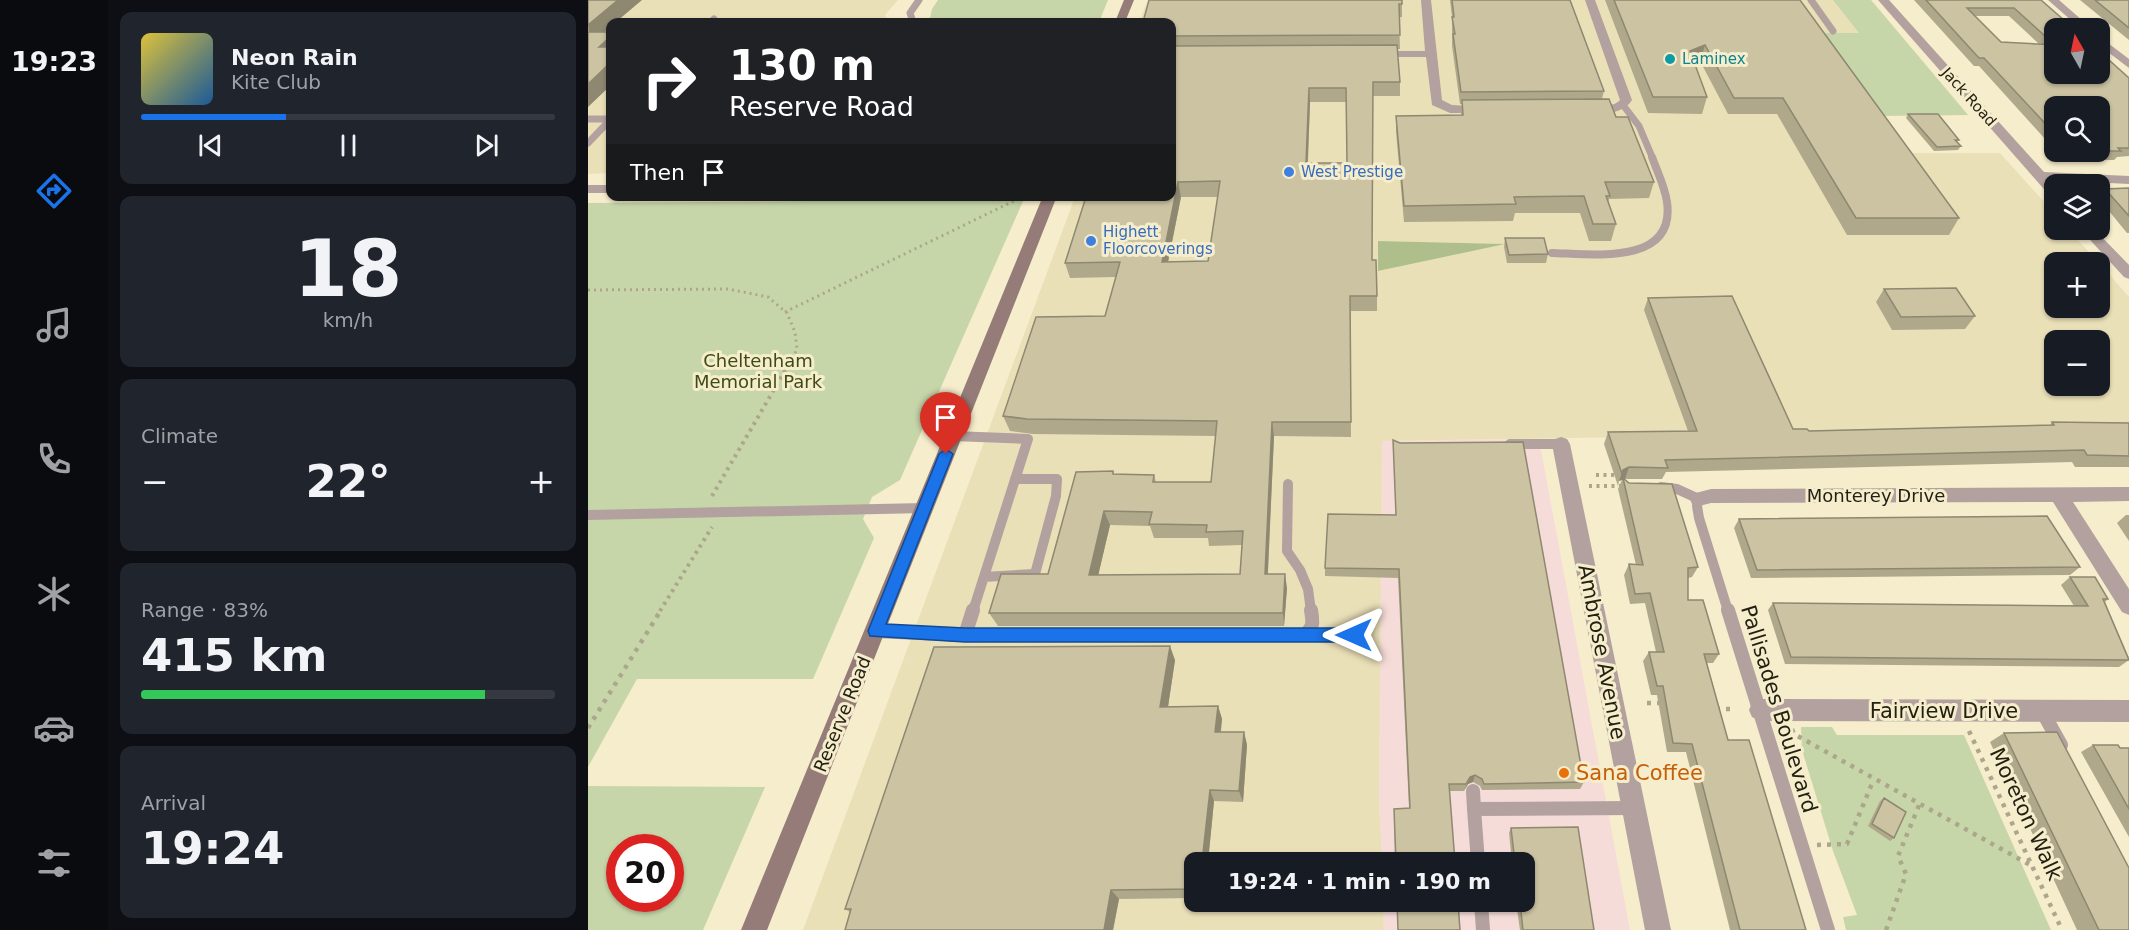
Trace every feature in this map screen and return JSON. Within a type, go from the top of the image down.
[{"type":"street","points":[[1122,18],[1129,0]]},
{"type":"street","points":[[1426,0],[1436,102],[1455,110],[1503,110]]},
{"type":"street","points":[[1574,109],[1610,109],[1623,105],[1625,96],[1590,0]]},
{"type":"street","name":"Jack Road","points":[[1883,0],[2044,181]]},
{"type":"street","points":[[2053,0],[2074,18]]},
{"type":"street","points":[[2110,49],[2129,65]]},
{"type":"street","points":[[1369,54],[1431,54]]},
{"type":"street","points":[[2110,179],[2129,180]]},
{"type":"street","points":[[588,189],[606,189]]},
{"type":"street","name":"Reserve Road","points":[[754,930],[1048,201]]},
{"type":"street","points":[[2097,240],[2129,274]]},
{"type":"street","name":"Ambrose Avenue","points":[[1561,444],[1658,930]]},
{"type":"street","points":[[2058,494],[2129,606]]},
{"type":"street","name":"Monterey Drive","points":[[1699,499],[1712,496],[2129,494]]},
{"type":"street","name":"Fairview Drive","points":[[1760,710],[2129,711]]},
{"type":"lane","points":[[912,18],[910,13],[919,0]]},
{"type":"lane","points":[[1811,0],[1833,31]]},
{"type":"lane","points":[[1552,253],[1634,252],[1648,247],[1663,235],[1668,219],[1664,187],[1634,116],[1623,105]]},
{"type":"lane","points":[[588,119],[606,119]]},
{"type":"lane","points":[[588,143],[606,123]]},
{"type":"lane","points":[[953,436],[1028,439],[965,635]]},
{"type":"lane","points":[[1495,444],[1561,444]]},
{"type":"lane","points":[[984,576],[1035,574],[1056,496],[1057,480],[1015,479]]},
{"type":"lane","points":[[1288,484],[1287,551],[1300,570],[1308,589],[1313,624],[1311,630],[1305,635]]},
{"type":"lane","name":"Monterey Drive","points":[[1625,486],[1668,487],[1699,499]]},
{"type":"lane","name":"Pallisades Boulevard","points":[[1699,499],[1697,507],[1699,518],[1828,930]]},
{"type":"lane","points":[[588,514],[925,508]]},
{"type":"lane","points":[[875,631],[965,635],[1354,635]]},
{"type":"lane","points":[[2042,711],[2067,757]]},
{"type":"lane","points":[[1473,791],[1477,852]]},
{"type":"lane","points":[[1474,809],[1634,808]]},
{"type":"lane","points":[[1482,912],[1483,930]]},
{"type":"path","points":[[784,312],[1014,201]]},
{"type":"path","points":[[588,290],[728,289],[768,297],[784,312],[795,332],[797,349],[785,373],[702,513]]},
{"type":"path","points":[[1596,475],[1631,475]]},
{"type":"path","points":[[1570,487],[1625,486]]},
{"type":"path","points":[[588,728],[720,513]]},
{"type":"path","points":[[1647,703],[1665,703]]},
{"type":"path","points":[[1707,709],[1735,709]]},
{"type":"path","points":[[1786,711],[1794,734],[1873,782],[1920,803],[2032,866]]},
{"type":"path","name":"Moreton Walk","points":[[1960,711],[2062,930]]},
{"type":"path","points":[[1802,846],[1847,844],[1873,782]]},
{"type":"path","points":[[1886,930],[1906,874],[1898,856],[1920,803]]},
{"type":"shaded area","points":[[588,0],[898,0],[885,15],[887,18],[606,18],[606,173],[588,174]]},
{"type":"shaded area","points":[[1148,0],[1871,0],[1968,115],[1869,116],[1895,153],[2000,153],[2044,202],[2044,240],[2078,240],[2089,252],[2044,252],[2044,318],[2110,318],[2110,275],[2129,297],[2129,429],[1382,441],[1379,801],[1382,852],[1184,852],[1184,912],[1383,912],[1384,930],[803,930],[1074,201],[1176,201],[1176,18],[1141,18]],"holes":[[[1378,241],[1501,244],[1378,271]]]},
{"type":"shaded area","points":[[1539,439],[1630,930],[1384,930],[1383,912],[1535,912],[1535,852],[1382,852],[1379,801],[1382,441]]},
{"type":"green space","points":[[938,0],[1108,0],[1101,18],[930,18],[932,9]]},
{"type":"green space","points":[[1833,0],[1871,0],[1968,115],[1873,116],[1807,33],[1859,33]]},
{"type":"green space","name":"Cheltenham Memorial Park","points":[[1023,201],[900,480],[872,497],[863,519],[874,538],[813,679],[637,679],[588,767],[588,203]]},
{"type":"green space","points":[[1378,241],[1505,244],[1378,271]]},
{"type":"green space","points":[[1801,727],[1832,727],[1837,735],[1964,735],[2051,930],[1846,930],[1843,917],[1857,915],[1833,851],[1802,750]]},
{"type":"green space","points":[[588,786],[765,787],[703,930],[588,930]]},
{"type":"building","points":[[588,0],[618,0],[588,25]]},
{"type":"building","points":[[1149,0],[1402,0],[1402,4],[1399,4],[1400,35],[1176,36],[1176,18],[1144,18]]},
{"type":"building","points":[[1452,0],[1570,0],[1604,91],[1461,92],[1453,34],[1455,34]]},
{"type":"building","points":[[1614,0],[1800,0],[1959,218],[1856,218],[1783,98],[1734,98],[1705,45],[1690,51],[1707,97],[1653,97]]},
{"type":"building","points":[[1926,0],[2041,0],[2062,18],[2044,18],[2044,35],[2014,8],[1967,8],[2001,42],[2044,44],[2044,84],[2110,84],[2110,61],[2129,78],[2129,148],[2110,151],[2110,96],[2044,96],[2044,122],[1984,58],[1979,58]]},
{"type":"building","points":[[2095,0],[2129,0],[2129,28]]},
{"type":"building","points":[[588,32],[606,32],[606,41],[599,47],[606,47],[606,67],[588,84]]},
{"type":"building","points":[[1397,45],[1400,82],[1373,82],[1372,260],[1376,260],[1377,296],[1350,296],[1351,422],[1272,422],[1265,574],[1285,574],[1283,613],[989,613],[1001,574],[1048,574],[1076,472],[1113,471],[1113,474],[1154,475],[1153,482],[1211,482],[1217,421],[1027,419],[1003,416],[1036,317],[1105,316],[1120,262],[1065,263],[1085,201],[1174,201],[1162,262],[1208,261],[1220,181],[1178,182],[1176,192],[1176,46]],"holes":[[[1309,88],[1346,88],[1347,163],[1306,163]],[[1104,511],[1152,512],[1149,524],[1207,525],[1206,532],[1243,531],[1240,574],[1089,575]]]},
{"type":"building","points":[[1609,99],[1616,117],[1628,117],[1654,182],[1605,182],[1610,196],[1606,196],[1616,224],[1593,224],[1584,196],[1514,197],[1516,204],[1404,206],[1396,116],[1463,115],[1462,100]]},
{"type":"building","points":[[1908,114],[1938,114],[1959,140],[1955,140],[1961,146],[1937,147]]},
{"type":"building","points":[[2129,188],[2129,216],[2110,195],[2110,189]]},
{"type":"building","points":[[1505,238],[1544,238],[1548,254],[1509,255]]},
{"type":"building","points":[[1956,288],[1975,316],[1901,317],[1884,289]]},
{"type":"building","points":[[1732,296],[1793,429],[1809,431],[2054,425],[2052,422],[2129,423],[2129,456],[2087,455],[2084,450],[1665,460],[1668,468],[1629,467],[1623,470],[1622,474],[1608,432],[1697,431],[1648,298]]},
{"type":"building","points":[[1393,440],[1400,443],[1523,442],[1584,782],[1484,784],[1482,779],[1475,775],[1470,777],[1466,784],[1449,784],[1454,852],[1396,852],[1394,809],[1410,808],[1399,569],[1325,568],[1328,514],[1396,515]]},
{"type":"building","points":[[1623,478],[1629,483],[1672,484],[1698,567],[1688,568],[1688,600],[1703,600],[1719,654],[1704,654],[1728,740],[1749,740],[1806,930],[1740,930],[1692,744],[1673,743],[1663,686],[1657,686],[1649,652],[1664,652],[1650,593],[1635,594],[1629,564],[1643,565]]},
{"type":"building","points":[[2047,516],[2080,567],[1757,570],[1739,519]]},
{"type":"building","points":[[2070,577],[2095,577],[2108,599],[2103,599],[2129,660],[1791,657],[1773,603],[2088,606]]},
{"type":"building","points":[[1170,646],[1160,707],[1218,706],[1215,732],[1244,732],[1239,791],[1210,790],[1203,852],[1184,852],[1184,889],[1111,890],[1104,930],[845,930],[851,909],[845,909],[934,647]]},
{"type":"building","points":[[2057,732],[2129,868],[2129,930],[2099,930],[2004,733]]},
{"type":"building","points":[[2093,745],[2118,745],[2120,748],[2129,748],[2129,809]]},
{"type":"building","points":[[1884,798],[1906,812],[1894,838],[1872,824]]},
{"type":"building","points":[[1578,827],[1594,930],[1523,930],[1521,912],[1535,912],[1535,852],[1514,852],[1511,828]]},
{"type":"building","points":[[1397,912],[1459,912],[1460,930],[1398,930]]},
{"type":"place","name":"Laminex","points":[[1670,59]]},
{"type":"place","name":"West Prestige","points":[[1289,172]]},
{"type":"place","name":"Highett Floorcoverings","points":[[1091,241]]},
{"type":"place","name":"Sana Coffee","points":[[1564,773]]},
{"type":"route","points":[[946,454],[875,631],[965,635],[1354,635]]}]
